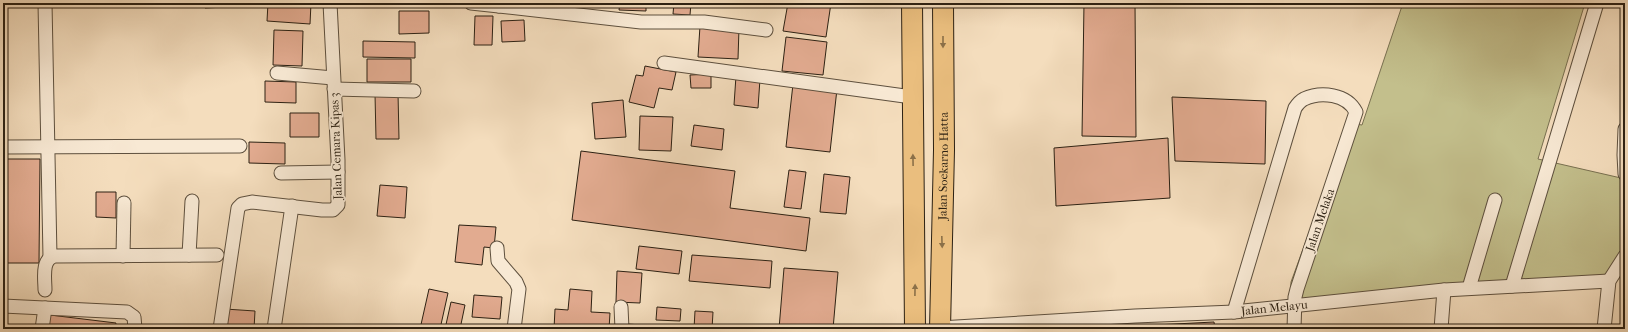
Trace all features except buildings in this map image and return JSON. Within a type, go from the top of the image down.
[{"type":"main road","points":[[912,3],[915,329]]},
{"type":"main road","name":"Jalan Soekarno Hatta","points":[[940,329],[944,150],[943,3]]},
{"type":"street","points":[[45,3],[50,257],[45,266],[45,290]]},
{"type":"street","name":"Jalan Cemara Kipas 3","points":[[220,329],[238,208],[242,204],[252,202],[322,210],[335,209],[339,202],[330,3]]},
{"type":"street","points":[[471,3],[641,22],[704,22],[766,30]]},
{"type":"street","points":[[1512,286],[1597,3]]},
{"type":"street","points":[[664,63],[912,97]]},
{"type":"street","points":[[277,73],[333,83],[414,91]]},
{"type":"street","name":"Jalan Melaka","points":[[1234,312],[1294,108],[1302,100],[1325,95],[1344,99],[1353,105],[1356,112],[1297,289],[1294,306],[1294,329]]},
{"type":"street","points":[[1625,129],[1625,174]]},
{"type":"street","points":[[3,147],[240,146]]},
{"type":"street","points":[[281,173],[338,172]]},
{"type":"street","points":[[1469,288],[1495,200]]},
{"type":"street","points":[[189,255],[192,201]]},
{"type":"street","points":[[123,256],[124,203]]},
{"type":"street","points":[[274,329],[292,206]]},
{"type":"street","points":[[497,248],[498,262],[516,282],[519,289],[514,329]]},
{"type":"street","points":[[50,257],[217,255]]},
{"type":"street","points":[[1604,329],[1609,281],[1625,256]]},
{"type":"street","name":"Jalan Melayu","points":[[940,329],[1135,316],[1234,312],[1444,290],[1609,281]]},
{"type":"street","points":[[1441,329],[1444,290]]},
{"type":"street","points":[[3,306],[127,312],[134,317],[134,329]]},
{"type":"street","points":[[621,307],[622,329]]},
{"type":"street","points":[[42,329],[45,308]]},
{"type":"shaded area","points":[[1403,3],[1585,3],[1538,159],[1621,178],[1625,210],[1625,249],[1608,277],[1290,305],[1291,282],[1349,123],[1362,125]]}]
